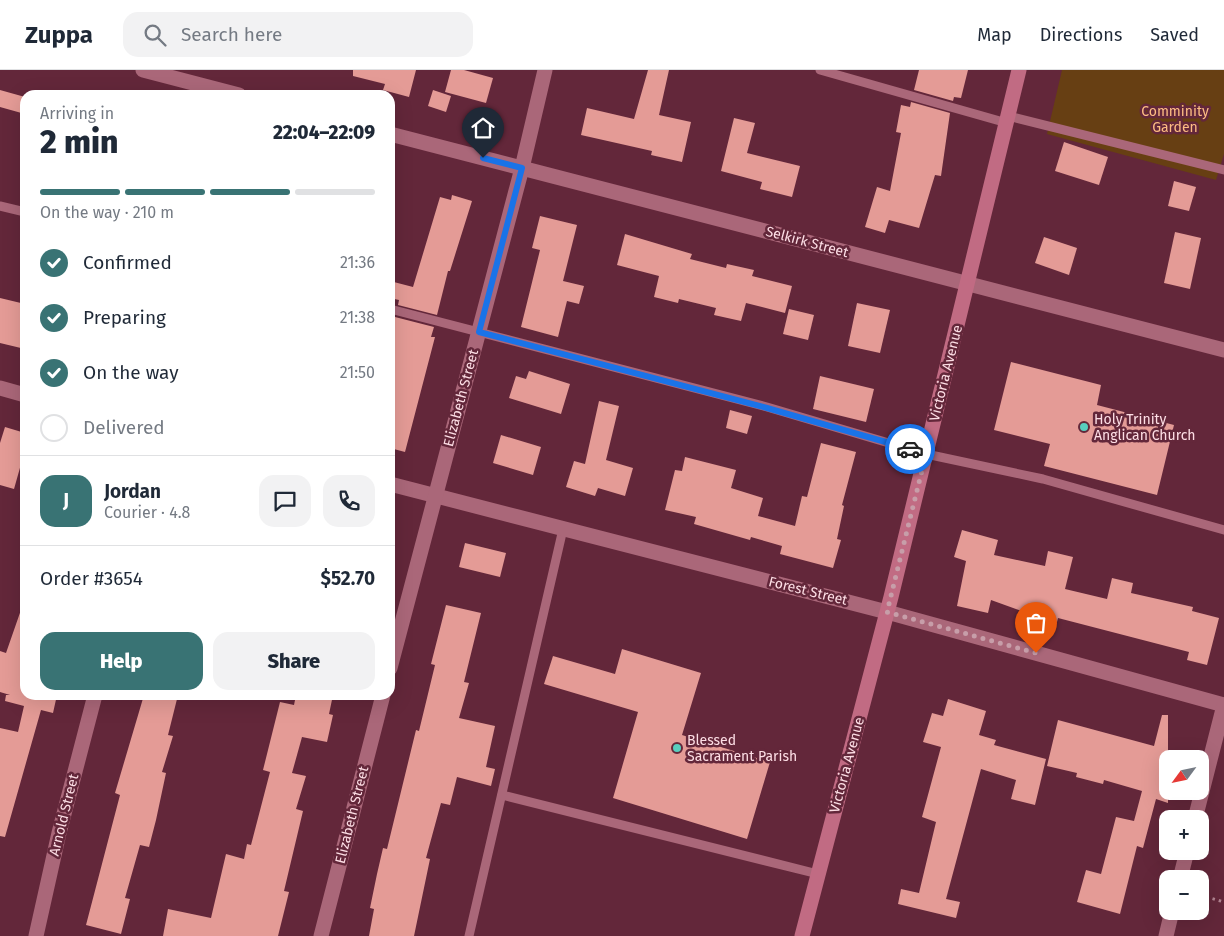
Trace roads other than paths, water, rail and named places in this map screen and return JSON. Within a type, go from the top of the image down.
[{"type":"street","points":[[143,70],[221,90]]},
{"type":"street","name":"Elizabeth Street","points":[[395,649],[522,168],[545,70]]},
{"type":"street","name":"Victoria Avenue","points":[[802,936],[887,612],[1020,70]]},
{"type":"street","name":"Selkirk Street","points":[[395,135],[1224,350]]},
{"type":"street","points":[[0,388],[20,394]]},
{"type":"street","name":"Forest Street","points":[[395,485],[887,612],[1224,705]]},
{"type":"street","name":"Arnold Street","points":[[36,936],[59,832],[94,700]]},
{"type":"street","name":"Elizabeth Street","points":[[321,936],[382,700]]},
{"type":"street","points":[[1197,810],[1224,705]]},
{"type":"street","points":[[1166,936],[1170,920]]},
{"type":"lane","points":[[820,70],[1008,120],[1224,170]]},
{"type":"lane","points":[[0,206],[20,211]]},
{"type":"lane","points":[[395,310],[767,408],[926,454],[1043,479],[1224,530]]},
{"type":"lane","points":[[469,936],[563,529]]},
{"type":"lane","points":[[502,795],[818,874]]},
{"type":"place","name":"Holy Trinity Anglican Church","points":[[1084,427]]},
{"type":"place","name":"Blessed Sacrament Parish","points":[[677,748]]},
{"type":"park label","name":"Comminity Garden","points":[[1175,119]]}]
